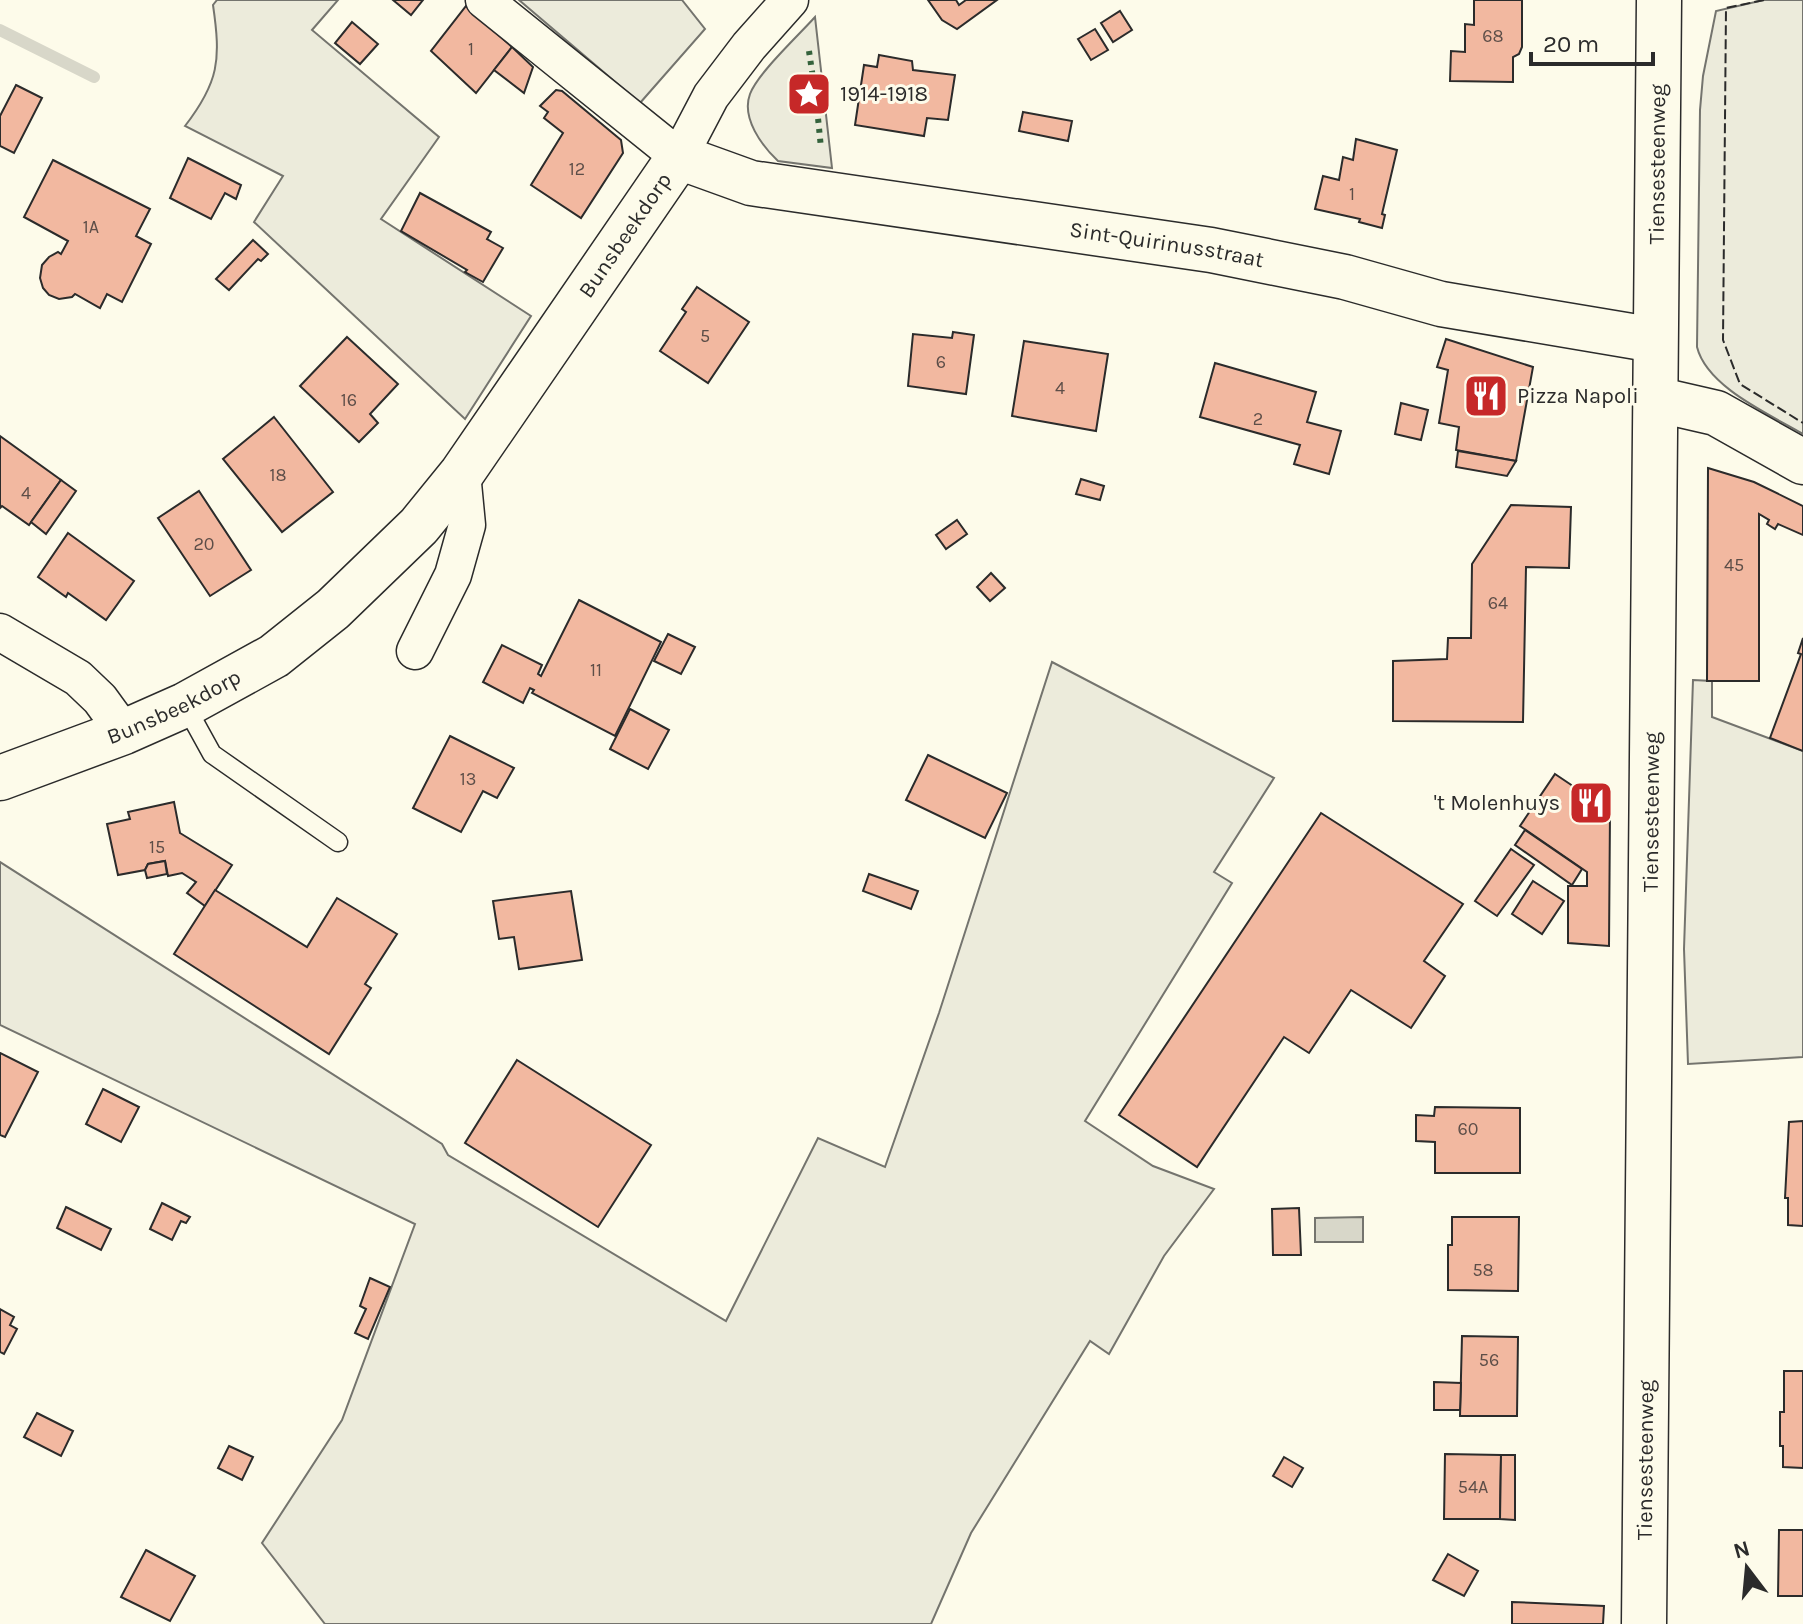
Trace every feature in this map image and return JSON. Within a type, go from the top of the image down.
[{"type":"street","points":[[484,0],[679,157]]},
{"type":"street","name":"Bunsbeekdorp","points":[[1,781],[185,705],[274,656],[333,609],[419,526],[462,473],[679,157],[711,96],[749,46],[790,0]]},
{"type":"street","name":"Tiensesteenweg","points":[[1644,1624],[1659,0]]},
{"type":"street","name":"Sint-Quirinusstraat","points":[[679,157],[751,183],[1211,250],[1345,277],[1441,304],[1655,340]]},
{"type":"street","points":[[1655,399],[1716,413],[1803,462]]},
{"type":"street","points":[[415,651],[453,575],[467,525],[462,473]]},
{"type":"street","points":[[0,632],[78,678],[100,699],[124,732]]},
{"type":"lane","points":[[185,705],[212,754],[338,842]]},
{"type":"shaded area","points":[[217,0],[338,0],[312,30],[439,137],[381,219],[531,316],[465,419],[254,222],[283,176],[185,126],[205,96],[215,70],[217,41],[213,5]]},
{"type":"shaded area","points":[[519,0],[682,0],[705,29],[640,103]]},
{"type":"shaded area","points":[[1764,0],[1803,0],[1803,434],[1726,387],[1713,375],[1697,347],[1703,76],[1716,11]]},
{"type":"shaded area","points":[[815,17],[832,168],[778,161],[760,140],[748,112],[754,85]]},
{"type":"shaded area","points":[[1052,662],[1274,778],[1214,872],[1232,883],[1085,1121],[1153,1166],[1214,1189],[1164,1256],[1109,1354],[1090,1341],[971,1533],[931,1624],[325,1624],[262,1543],[342,1420],[415,1224],[0,1025],[0,862],[442,1144],[448,1155],[726,1321],[818,1138],[885,1167],[939,1013]]},
{"type":"shaded area","points":[[1693,680],[1712,681],[1712,717],[1803,751],[1803,1057],[1688,1064],[1684,949]]},
{"type":"shaded area","points":[[1363,1217],[1363,1242],[1315,1242],[1315,1218]]},
{"type":"building","points":[[393,0],[423,0],[411,15]]},
{"type":"building","points":[[928,0],[956,0],[959,5],[966,0],[997,0],[957,29],[942,20]]},
{"type":"building","points":[[1474,0],[1522,0],[1522,47],[1519,54],[1513,57],[1513,82],[1450,81],[1451,51],[1465,52],[1465,24],[1474,25]]},
{"type":"building","points":[[466,6],[512,47],[476,93],[431,51]]},
{"type":"building","points":[[1120,11],[1132,30],[1113,42],[1101,23]]},
{"type":"building","points":[[352,22],[378,44],[360,64],[335,43]]},
{"type":"building","points":[[1095,29],[1108,50],[1091,60],[1078,39]]},
{"type":"building","points":[[512,47],[533,67],[524,93],[494,70]]},
{"type":"building","points":[[879,55],[912,61],[913,70],[955,75],[948,120],[927,118],[924,136],[855,125],[864,65],[877,67]]},
{"type":"building","points":[[16,85],[42,98],[14,153],[0,146],[0,116]]},
{"type":"building","points":[[556,90],[562,91],[621,140],[623,153],[581,218],[531,185],[563,133],[544,118],[548,112],[540,106]]},
{"type":"building","points":[[1023,112],[1072,121],[1068,141],[1019,131]]},
{"type":"building","points":[[1356,139],[1397,150],[1382,214],[1385,215],[1382,228],[1359,222],[1360,219],[1315,209],[1323,176],[1339,180],[1343,157],[1353,160]]},
{"type":"building","points":[[188,158],[241,185],[236,199],[225,193],[211,219],[170,198]]},
{"type":"building","points":[[53,160],[150,209],[136,236],[151,244],[122,302],[107,294],[100,308],[75,294],[59,299],[43,288],[40,278],[42,265],[49,257],[58,252],[61,254],[68,241],[24,217]]},
{"type":"building","points":[[420,193],[491,232],[487,239],[503,248],[483,282],[401,231]]},
{"type":"building","points":[[253,240],[268,254],[261,261],[258,259],[229,290],[216,279]]},
{"type":"building","points":[[697,287],[749,322],[708,383],[660,351],[686,312],[682,309]]},
{"type":"building","points":[[953,332],[974,335],[966,394],[908,386],[913,334],[952,338]]},
{"type":"building","points":[[347,337],[398,384],[370,414],[378,423],[359,442],[300,386]]},
{"type":"building","name":"Pizza Napoli","points":[[1446,339],[1533,367],[1516,461],[1456,450],[1459,427],[1439,423],[1448,370],[1437,367]]},
{"type":"building","points":[[1024,341],[1108,354],[1096,431],[1012,416]]},
{"type":"building","points":[[1215,363],[1316,392],[1307,422],[1341,431],[1329,474],[1294,464],[1300,445],[1200,417]]},
{"type":"building","points":[[1401,403],[1428,410],[1421,440],[1395,434]]},
{"type":"building","points":[[274,417],[333,492],[282,532],[223,459]]},
{"type":"building","points":[[0,436],[61,480],[29,525],[2,506],[0,508]]},
{"type":"building","points":[[1458,451],[1516,461],[1507,476],[1456,467]]},
{"type":"building","points":[[1708,468],[1754,482],[1803,506],[1803,535],[1778,524],[1775,529],[1767,524],[1769,520],[1759,514],[1759,681],[1707,681]]},
{"type":"building","points":[[1081,479],[1104,486],[1100,500],[1076,494]]},
{"type":"building","points":[[61,480],[76,491],[46,534],[31,522]]},
{"type":"building","points":[[199,491],[251,570],[210,596],[158,518]]},
{"type":"building","points":[[1511,505],[1571,507],[1569,568],[1526,567],[1523,722],[1393,721],[1393,661],[1447,659],[1448,638],[1471,638],[1472,564]]},
{"type":"building","points":[[957,520],[967,534],[946,549],[936,535]]},
{"type":"building","points":[[68,533],[134,581],[106,620],[68,593],[66,597],[38,577]]},
{"type":"building","points":[[991,573],[1005,588],[990,601],[977,587]]},
{"type":"building","points":[[579,600],[661,642],[615,736],[532,693],[534,690],[530,688],[523,703],[483,682],[502,645],[542,665],[538,674],[541,676]]},
{"type":"building","points":[[668,634],[695,647],[681,674],[654,661]]},
{"type":"building","points":[[1803,638],[1803,751],[1770,738],[1801,654],[1798,653]]},
{"type":"building","points":[[630,709],[669,730],[648,769],[610,749]]},
{"type":"building","points":[[450,736],[514,768],[497,798],[483,791],[461,832],[413,808]]},
{"type":"building","points":[[928,755],[1007,793],[985,838],[906,800]]},
{"type":"building","points":[[1555,774],[1610,811],[1609,946],[1568,943],[1568,886],[1587,886],[1587,872],[1520,826]]},
{"type":"building","points":[[174,802],[180,833],[232,865],[205,906],[187,893],[196,882],[182,873],[168,876],[165,861],[148,864],[145,870],[118,875],[107,824],[130,819],[128,812]]},
{"type":"building","points":[[1321,813],[1463,904],[1424,961],[1445,976],[1411,1028],[1351,990],[1309,1053],[1284,1037],[1197,1167],[1119,1115]]},
{"type":"building","points":[[1525,830],[1582,869],[1572,885],[1515,845]]},
{"type":"building","points":[[1511,849],[1534,865],[1497,916],[1475,901]]},
{"type":"building","points":[[165,861],[167,874],[147,878],[145,870],[148,864]]},
{"type":"building","points":[[869,874],[918,891],[911,909],[863,891]]},
{"type":"building","points":[[1533,881],[1564,901],[1542,934],[1512,914]]},
{"type":"building","points":[[215,890],[307,947],[337,898],[397,934],[365,984],[371,988],[329,1054],[174,954]]},
{"type":"building","points":[[571,891],[582,960],[519,969],[514,937],[499,939],[493,901]]},
{"type":"building","points":[[0,1053],[38,1072],[5,1137],[0,1135]]},
{"type":"building","points":[[517,1060],[651,1145],[598,1227],[465,1143]]},
{"type":"building","points":[[103,1089],[139,1107],[121,1142],[86,1124]]},
{"type":"building","points":[[1435,1107],[1520,1108],[1520,1173],[1435,1173],[1435,1142],[1416,1141],[1416,1115],[1434,1116]]},
{"type":"building","points":[[1803,1121],[1803,1226],[1788,1225],[1788,1198],[1785,1198],[1789,1122]]},
{"type":"building","points":[[162,1203],[190,1217],[186,1223],[181,1221],[172,1240],[150,1229]]},
{"type":"building","points":[[66,1207],[111,1229],[101,1250],[57,1228]]},
{"type":"building","points":[[1299,1208],[1301,1255],[1273,1255],[1272,1209]]},
{"type":"building","points":[[1452,1217],[1519,1217],[1518,1291],[1448,1290],[1448,1245],[1452,1245]]},
{"type":"building","points":[[370,1278],[390,1287],[368,1339],[355,1333],[366,1309],[360,1306]]},
{"type":"building","points":[[0,1309],[14,1317],[10,1325],[17,1329],[4,1354],[0,1352]]},
{"type":"building","points":[[1462,1336],[1518,1337],[1517,1416],[1460,1416]]},
{"type":"building","points":[[1784,1371],[1803,1371],[1803,1468],[1783,1467],[1780,1412],[1784,1412]]},
{"type":"building","points":[[1434,1382],[1461,1383],[1460,1410],[1434,1410]]},
{"type":"building","points":[[37,1413],[73,1431],[61,1456],[24,1437]]},
{"type":"building","points":[[229,1446],[253,1457],[242,1480],[218,1468]]},
{"type":"building","points":[[1445,1454],[1501,1455],[1500,1519],[1444,1519]]},
{"type":"building","points":[[1501,1455],[1515,1455],[1515,1520],[1500,1519]]},
{"type":"building","points":[[1284,1457],[1303,1468],[1292,1487],[1273,1476]]},
{"type":"building","points":[[1779,1530],[1803,1530],[1803,1596],[1778,1596]]},
{"type":"building","points":[[146,1550],[195,1576],[170,1621],[121,1597]]},
{"type":"building","points":[[1448,1554],[1478,1571],[1464,1596],[1433,1580]]},
{"type":"building","points":[[1512,1602],[1604,1606],[1603,1624],[1512,1624]]},
{"type":"waterway","points":[[0,30],[94,77]]},
{"type":"hedge","points":[[809,51],[814,85],[818,90],[816,98],[821,148]]},
{"type":"fence","points":[[1764,0],[1726,8],[1723,340],[1740,384],[1803,423]]},
{"type":"place","name":"1914-1918","points":[[809,94]]},
{"type":"place","name":"Pizza Napoli","points":[[1486,396]]},
{"type":"place","name":"'t Molenhuys","points":[[1591,803]]}]
